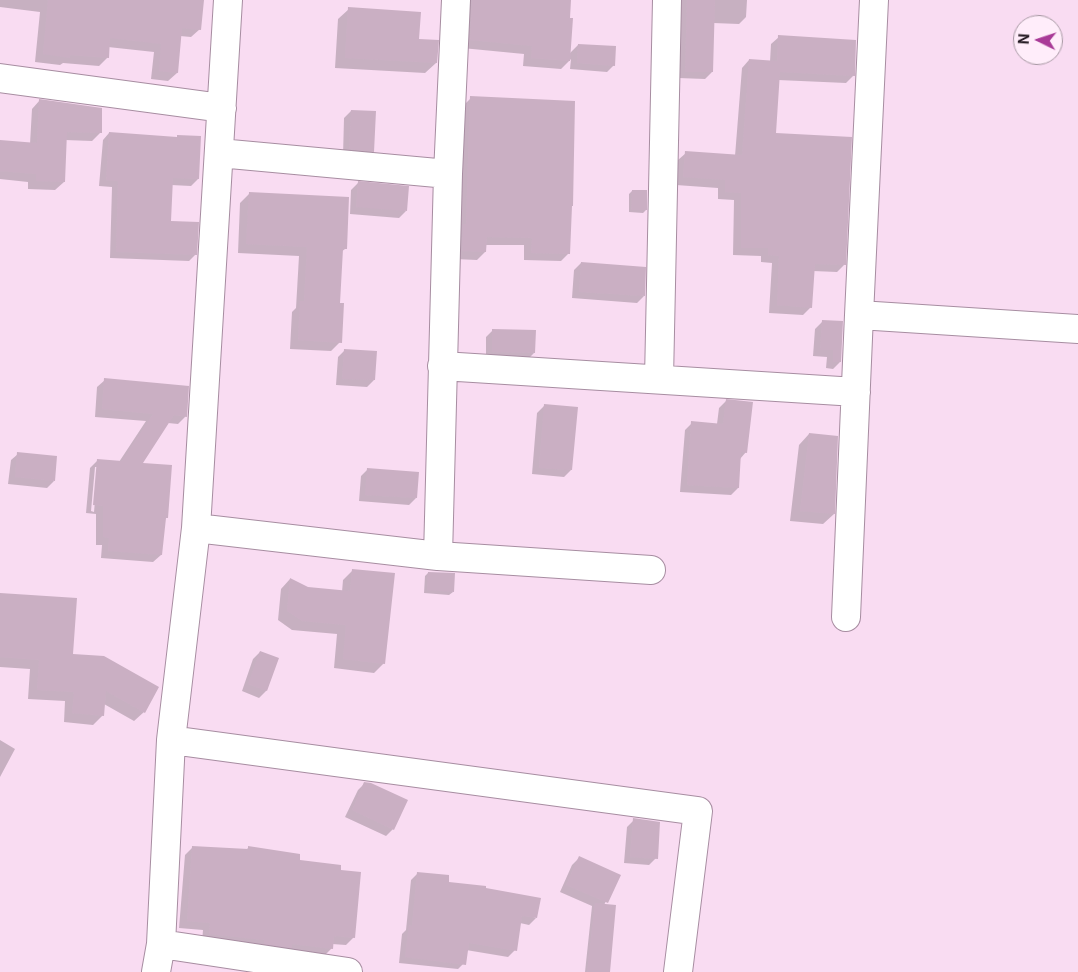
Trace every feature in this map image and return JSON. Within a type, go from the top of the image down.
[{"type":"street","points":[[156,972],[161,944],[171,740],[196,528],[228,0]]},
{"type":"street","points":[[438,556],[448,174],[456,0]]},
{"type":"street","points":[[659,379],[667,0]]},
{"type":"street","points":[[846,617],[858,315],[874,0]]},
{"type":"street","points":[[0,78],[222,108]]},
{"type":"street","points":[[219,154],[448,174]]},
{"type":"street","points":[[858,315],[1078,329]]},
{"type":"street","points":[[442,366],[856,392]]},
{"type":"street","points":[[196,528],[438,556],[651,570]]},
{"type":"street","points":[[171,740],[698,811],[678,972]]},
{"type":"street","points":[[161,944],[348,972]]},
{"type":"building","points":[[48,0],[204,0],[201,30],[182,28],[178,73],[159,71],[161,44],[110,38],[109,58],[70,55],[70,58],[43,54]]},
{"type":"building","points":[[472,0],[571,0],[570,18],[573,18],[570,61],[531,58],[532,46],[470,40]]},
{"type":"building","points":[[687,0],[715,0],[713,72],[685,72]]},
{"type":"building","points":[[348,7],[421,12],[419,39],[439,40],[437,63],[345,58]]},
{"type":"building","points":[[778,35],[856,40],[855,76],[780,72],[776,133],[852,137],[846,265],[815,264],[812,308],[777,305],[779,256],[768,255],[768,248],[741,248],[741,193],[725,192],[725,180],[683,177],[685,151],[742,155],[749,59],[777,61]]},
{"type":"building","points":[[578,44],[616,46],[615,66],[577,63]]},
{"type":"building","points":[[470,96],[575,101],[570,254],[531,253],[532,238],[487,237],[486,252],[462,251],[463,224],[466,224]]},
{"type":"building","points":[[39,99],[102,108],[102,133],[67,132],[65,182],[36,181],[36,174],[0,171],[0,140],[37,143]]},
{"type":"building","points":[[351,110],[376,111],[374,152],[349,149]]},
{"type":"building","points":[[109,132],[177,137],[177,135],[201,136],[199,179],[173,178],[171,221],[199,222],[197,255],[116,252],[118,181],[106,180]]},
{"type":"building","points":[[358,181],[409,186],[407,211],[356,207]]},
{"type":"building","points":[[632,190],[647,190],[647,210],[631,210]]},
{"type":"building","points":[[249,192],[349,197],[347,249],[343,249],[340,303],[344,303],[342,343],[298,340],[300,301],[304,301],[307,247],[246,244]]},
{"type":"building","points":[[581,262],[646,267],[645,296],[579,292]]},
{"type":"building","points":[[822,320],[843,321],[841,362],[833,362],[833,350],[820,350]]},
{"type":"building","points":[[492,329],[536,330],[535,353],[492,352]]},
{"type":"building","points":[[344,349],[377,351],[375,380],[342,379]]},
{"type":"building","points":[[104,378],[189,386],[187,417],[174,415],[143,463],[172,465],[168,518],[166,518],[162,555],[108,551],[109,538],[103,537],[103,506],[93,505],[97,459],[122,461],[153,414],[102,409]]},
{"type":"building","points":[[726,399],[753,402],[747,453],[741,452],[739,488],[687,485],[691,421],[723,424]]},
{"type":"building","points":[[544,404],[578,407],[572,470],[539,468]]},
{"type":"building","points":[[809,433],[838,436],[835,514],[800,511]]},
{"type":"building","points":[[17,452],[57,456],[55,481],[15,477]]},
{"type":"building","points":[[367,468],[419,472],[417,498],[365,495]]},
{"type":"building","points":[[352,569],[395,573],[385,664],[343,659],[346,625],[302,621],[287,611],[290,578],[308,587],[350,591]]},
{"type":"building","points":[[428,572],[455,573],[454,592],[427,590]]},
{"type":"building","points":[[0,593],[77,598],[73,654],[104,656],[159,687],[145,713],[106,691],[104,716],[72,713],[74,692],[37,690],[39,660],[0,657]]},
{"type":"building","points":[[260,651],[279,658],[267,691],[248,684]]},
{"type":"building","points":[[364,782],[371,783],[408,800],[394,830],[352,810]]},
{"type":"building","points":[[633,818],[660,822],[658,859],[630,857]]},
{"type":"building","points":[[192,846],[248,849],[248,846],[300,854],[300,860],[341,865],[341,870],[361,872],[355,938],[334,936],[333,949],[292,944],[292,948],[264,944],[264,940],[209,934],[210,923],[187,921]]},
{"type":"building","points":[[579,856],[621,875],[608,903],[566,885]]},
{"type":"building","points":[[417,872],[449,875],[449,882],[486,886],[486,888],[541,898],[537,918],[522,916],[517,951],[469,943],[466,965],[405,957],[409,925],[412,926]]},
{"type":"building","points":[[595,903],[616,905],[610,972],[587,972]]}]
